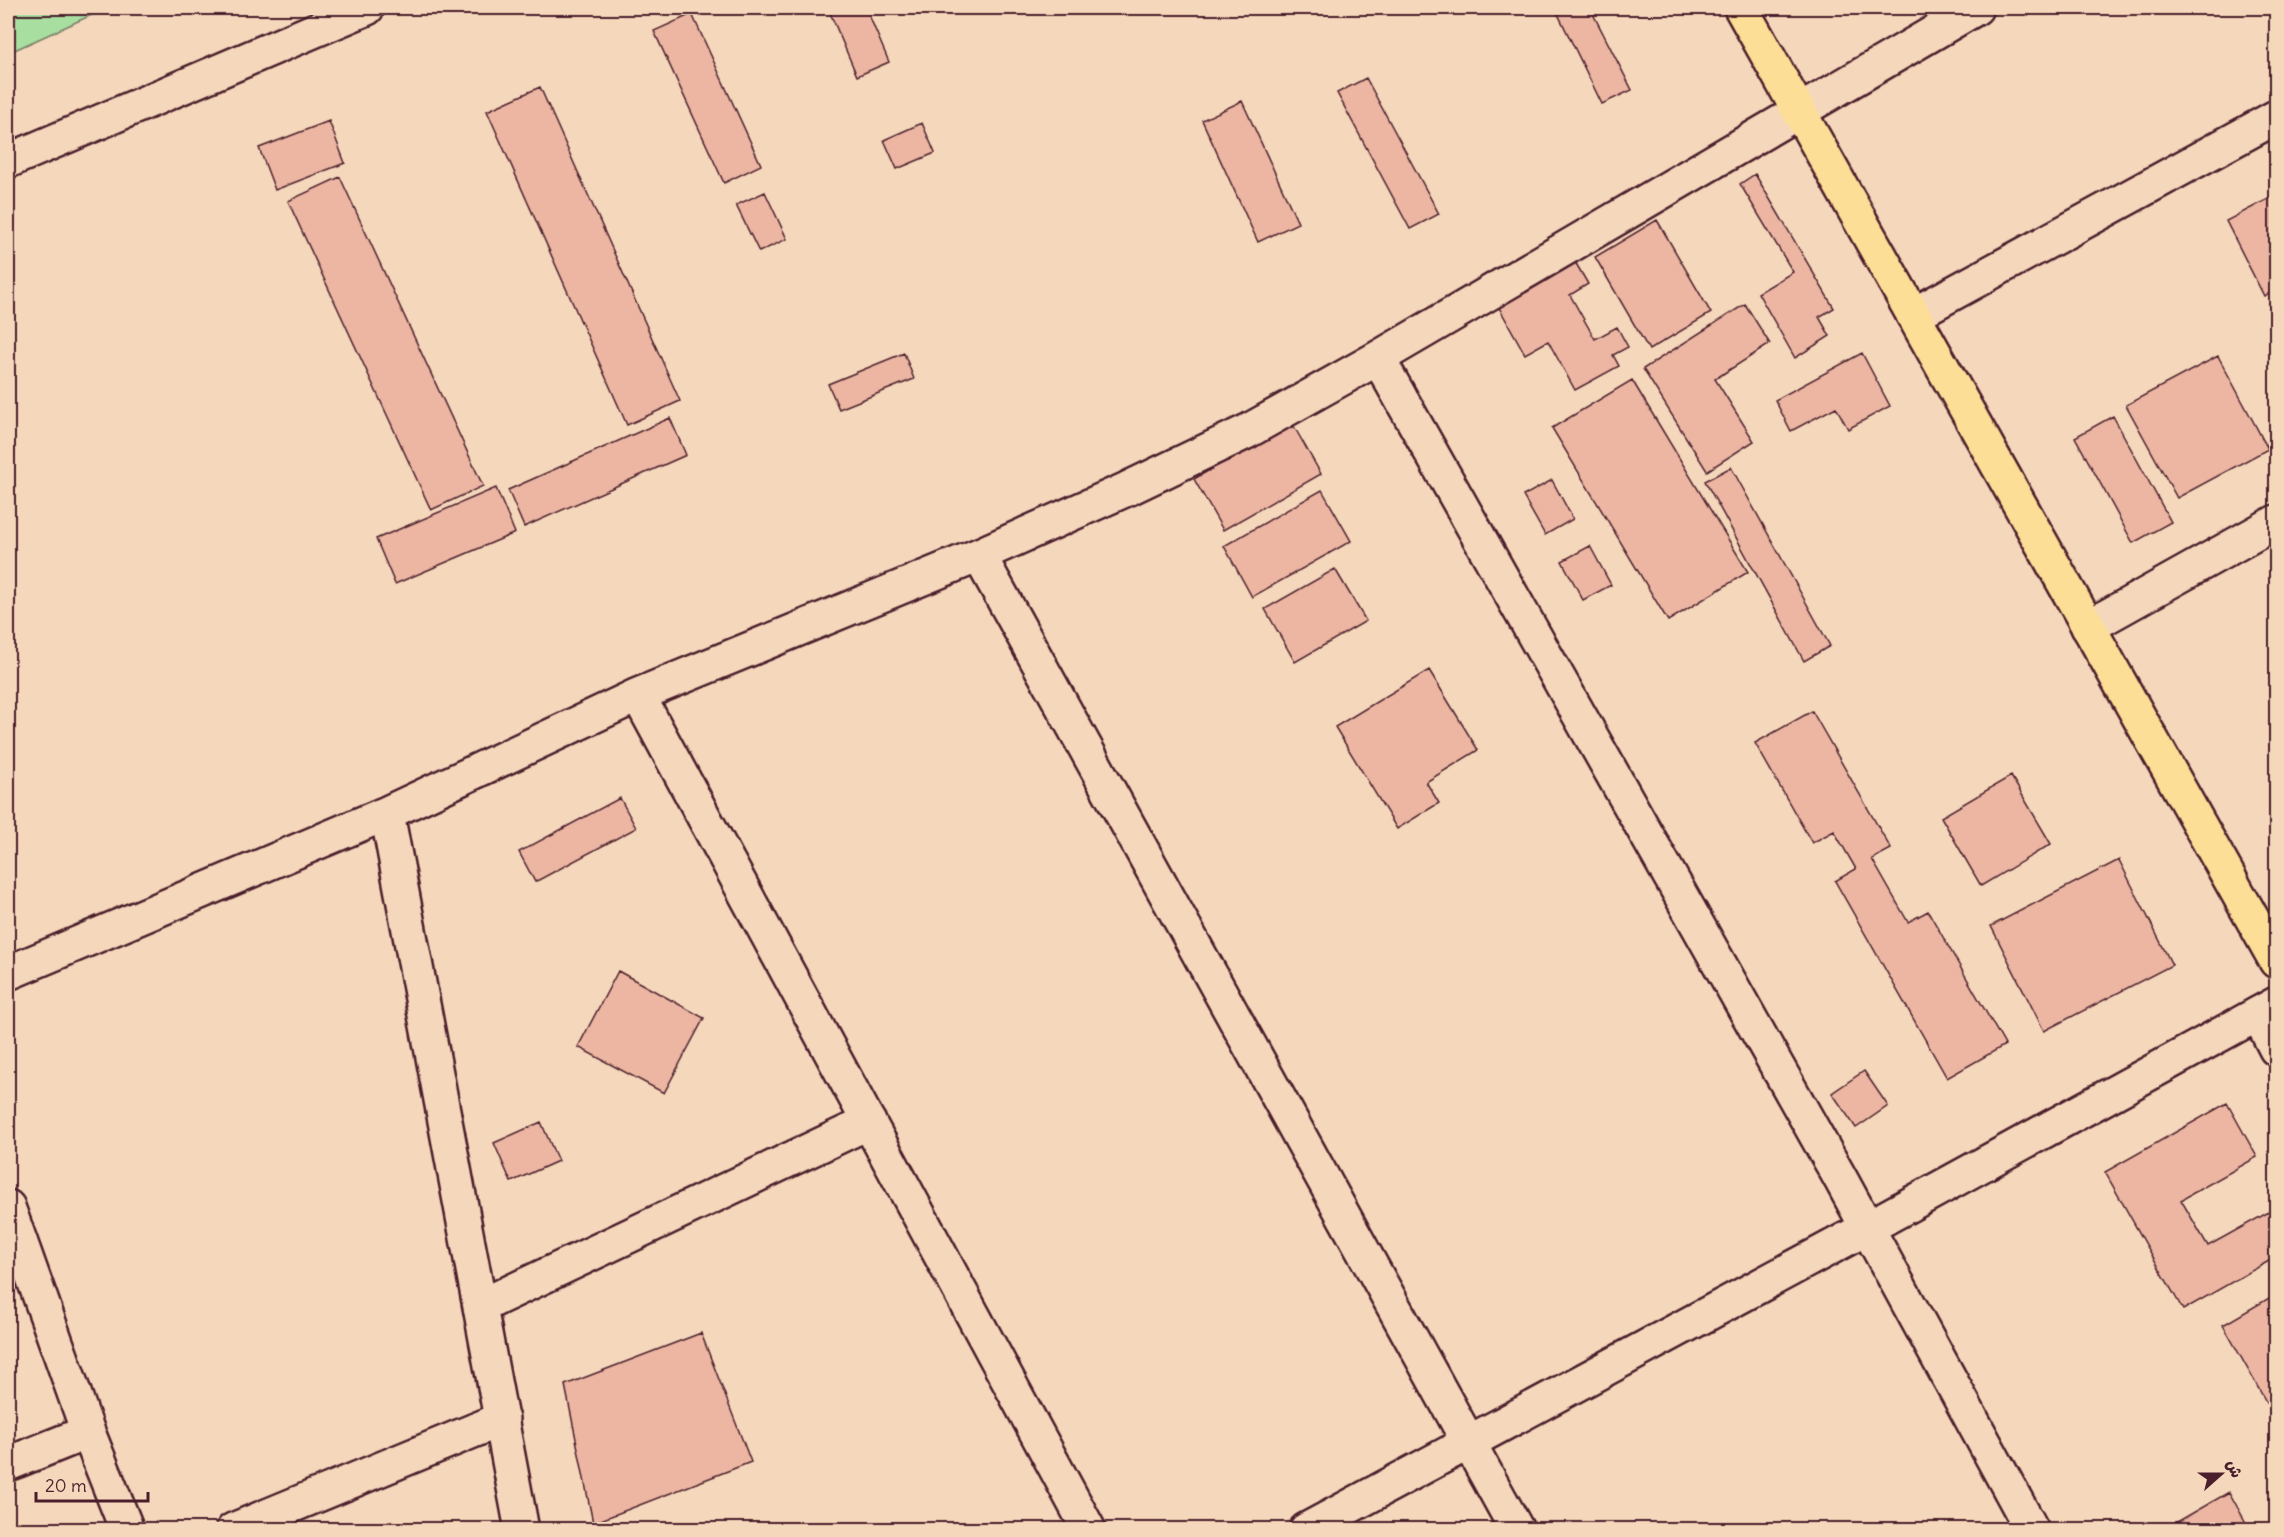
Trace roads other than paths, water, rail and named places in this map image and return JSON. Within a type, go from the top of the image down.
[{"type":"main road","points":[[1741,8],[1845,189],[1913,315],[2277,961]]},
{"type":"street","points":[[8,161],[366,8]]},
{"type":"street","points":[[8,973],[387,813],[638,695],[979,555],[1127,489],[1248,431],[1378,358],[1976,8]]},
{"type":"street","points":[[1913,315],[2277,117]]},
{"type":"street","points":[[1378,358],[1867,1228],[2032,1530]]},
{"type":"street","points":[[2088,627],[2277,522]]},
{"type":"street","points":[[979,555],[1517,1530]]},
{"type":"street","points":[[638,695],[1089,1530]]},
{"type":"street","points":[[387,813],[522,1530]]},
{"type":"street","points":[[1306,1530],[1867,1228],[2267,1009],[2277,1049]]},
{"type":"street","points":[[481,1306],[868,1122]]},
{"type":"street","points":[[8,1207],[88,1432],[127,1530]]},
{"type":"street","points":[[233,1530],[502,1419]]},
{"type":"street","points":[[8,1464],[88,1432]]}]
